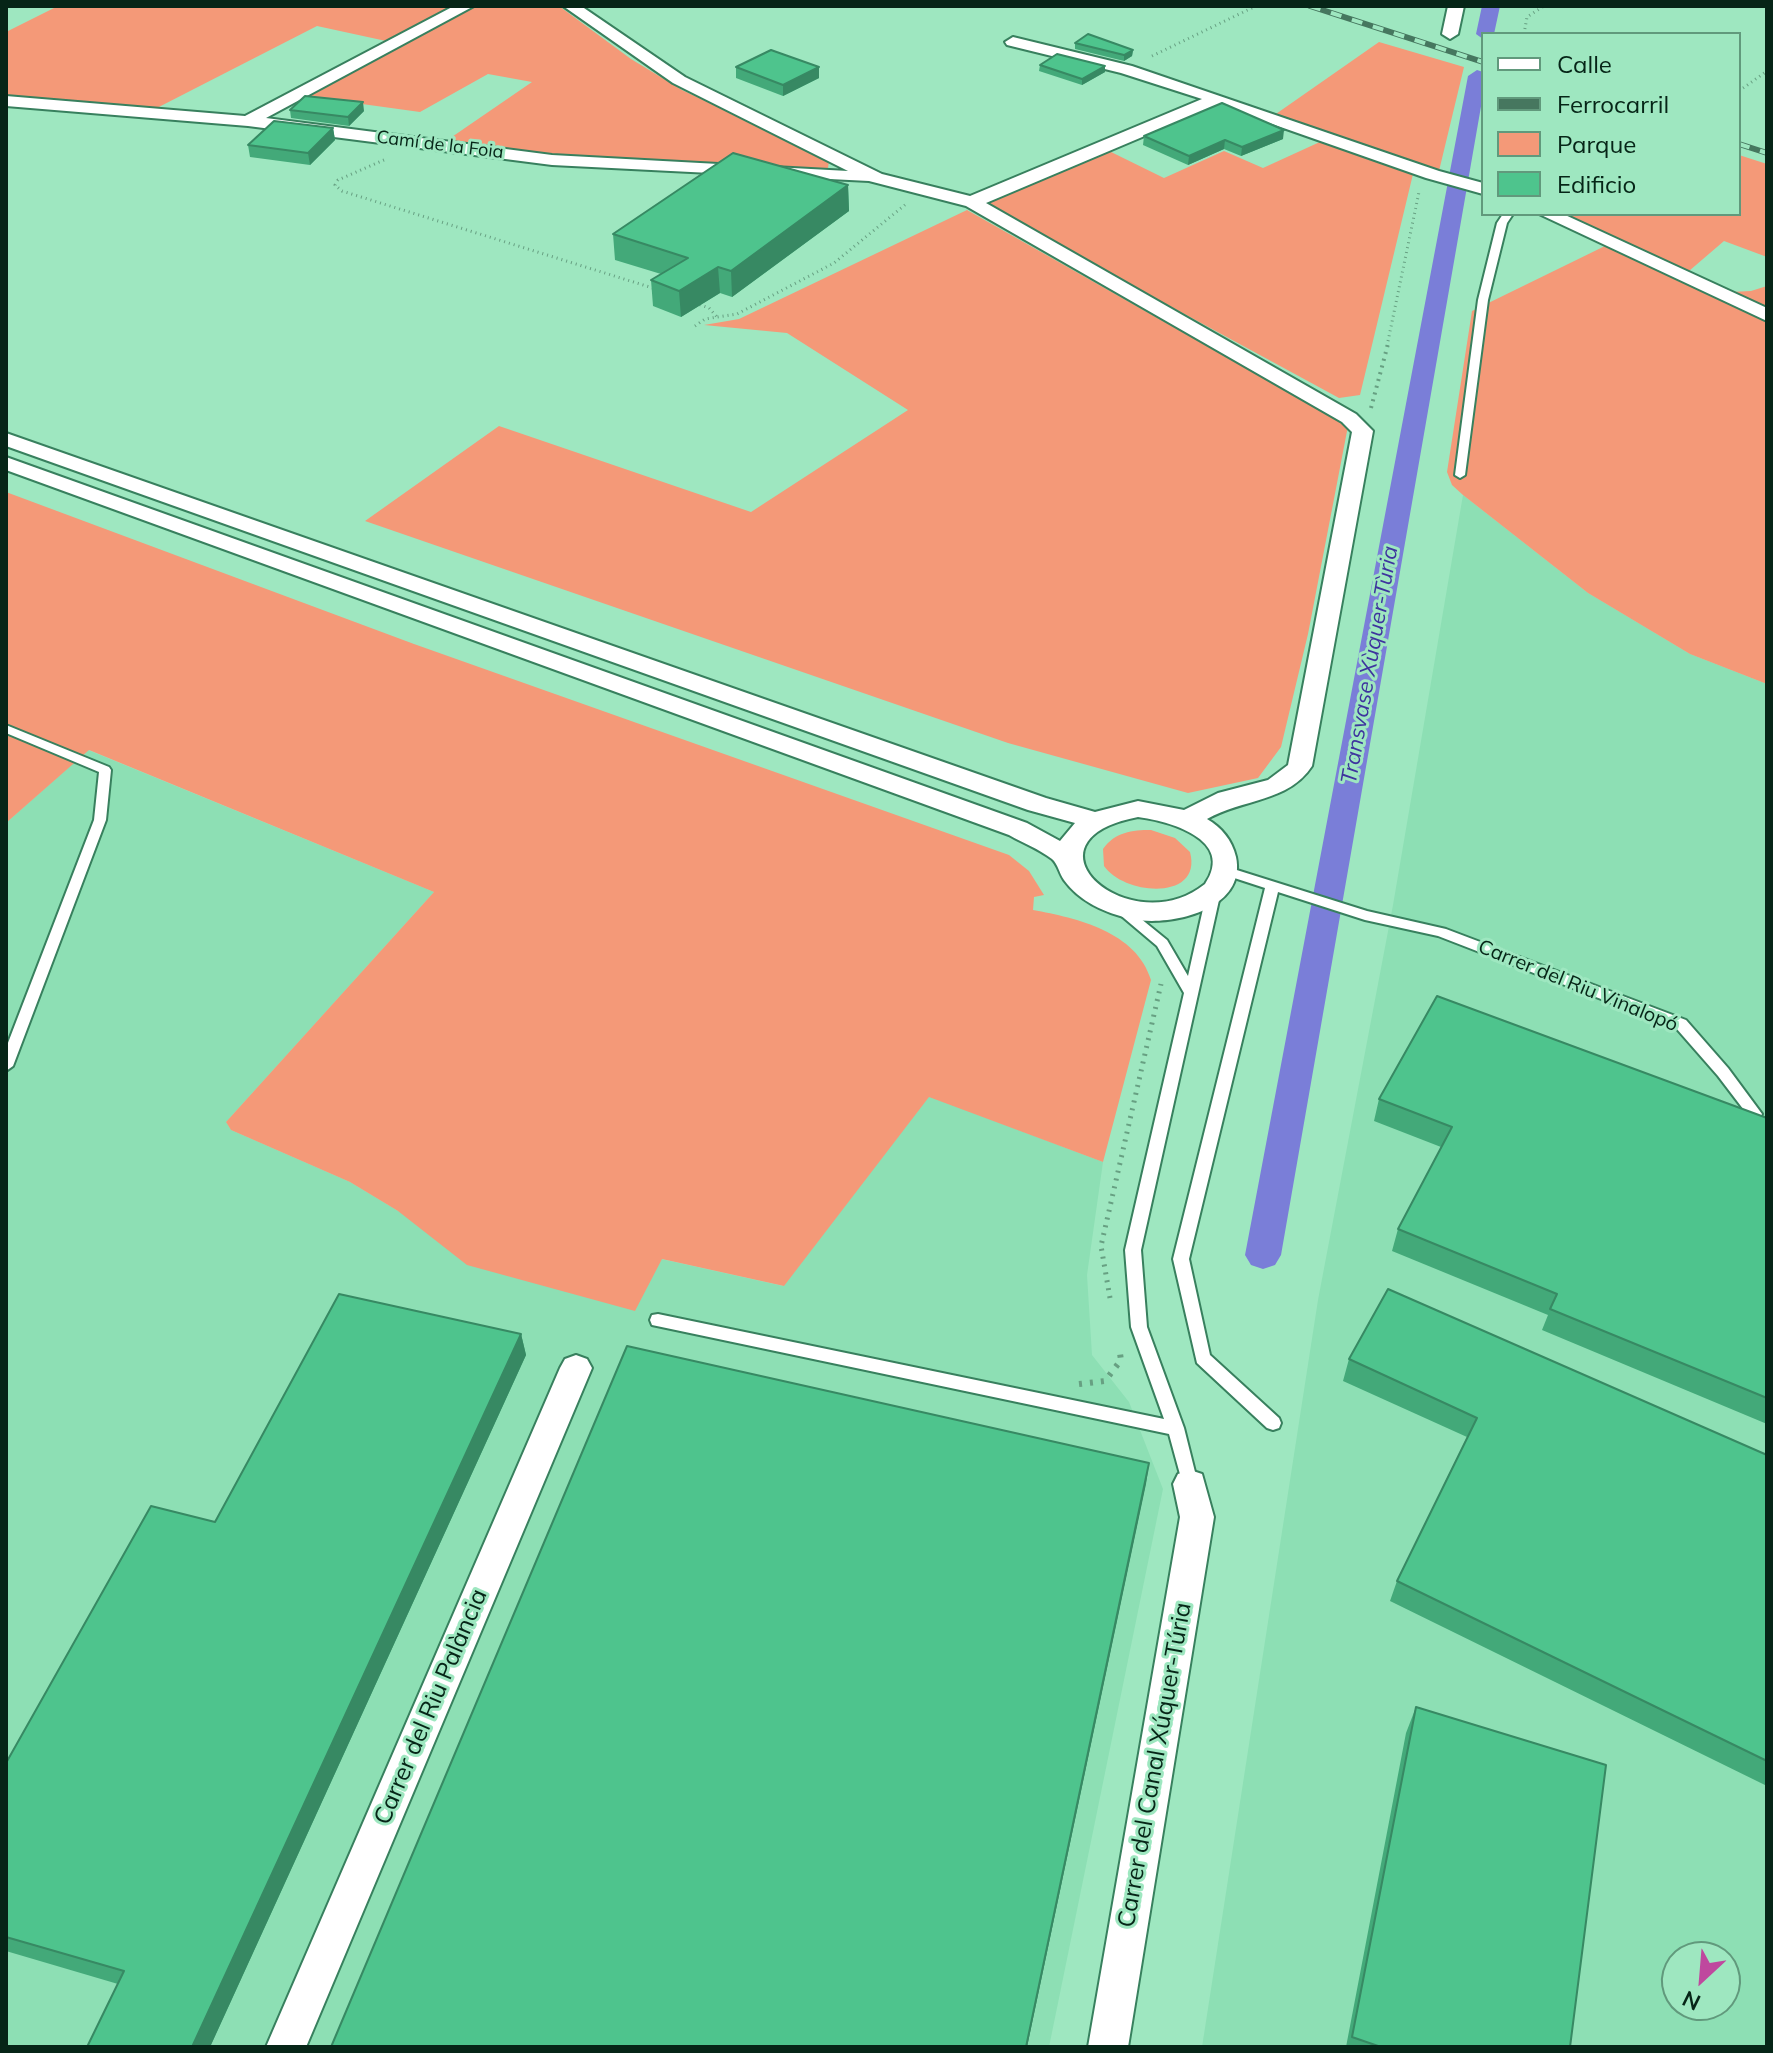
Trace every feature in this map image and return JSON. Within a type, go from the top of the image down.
[{"type":"street","points":[[248,121],[466,6]]},
{"type":"street","points":[[571,6],[679,80],[876,178],[972,202],[1222,343],[1349,418],[1363,431],[1300,766],[1291,780],[1266,790],[1229,798],[1187,819]]},
{"type":"street","points":[[1450,34],[1456,6]]},
{"type":"street","points":[[1013,42],[1126,69],[1431,176],[1480,188]]},
{"type":"street","points":[[972,202],[1217,99]]},
{"type":"street","name":"Camí de la Foia","points":[[6,101],[248,121],[552,160],[876,178]]},
{"type":"street","points":[[1552,216],[1767,315]]},
{"type":"street","points":[[6,439],[1037,804],[1094,820]]},
{"type":"street","points":[[6,463],[1018,829],[1069,857]]},
{"type":"street","points":[[1138,809],[1163,811],[1187,819],[1204,828],[1217,841],[1224,856],[1219,881],[1199,902],[1160,912],[1116,906],[1082,886],[1073,872],[1069,857],[1072,843],[1080,830],[1094,820],[1114,812],[1138,809]]},
{"type":"street","name":"Carrer del Riu Vinalopó","points":[[1710,1098],[1761,1117]]},
{"type":"street","name":"Carrer del Riu Palància","points":[[286,2047],[576,1368]]},
{"type":"street","name":"Carrer del Canal Xúquer-Túria","points":[[1108,2047],[1197,1517],[1190,1484]]},
{"type":"lane","points":[[1460,475],[1483,300],[1502,223],[1507,216]]},
{"type":"lane","points":[[6,729],[105,770],[100,820],[6,1066]]},
{"type":"lane","points":[[1190,1484],[1176,1428],[1139,1327],[1133,1250],[1190,992],[1219,881]]},
{"type":"lane","name":"Carrer del Riu Vinalopó","points":[[1219,881],[1280,886],[1365,915],[1441,932],[1681,1024],[1761,1117]]},
{"type":"lane","points":[[1273,1423],[1203,1358],[1181,1259],[1280,886]]},
{"type":"lane","points":[[1116,906],[1162,943],[1190,992]]},
{"type":"lane","points":[[658,1320],[1176,1428]]},
{"type":"path","points":[[1126,69],[1256,6]]},
{"type":"path","points":[[1524,32],[1527,17],[1544,6]]},
{"type":"path","points":[[1741,90],[1767,71]]},
{"type":"path","points":[[416,142],[411,148],[338,180],[335,185],[342,191],[666,293]]},
{"type":"path","points":[[1363,431],[1380,382],[1431,176]]},
{"type":"path","points":[[695,326],[705,319],[737,314],[834,263],[923,190]]},
{"type":"path","points":[[695,303],[709,308],[717,317]]},
{"type":"path","points":[[1111,1303],[1101,1246],[1164,974]]},
{"type":"path","points":[[1050,1402],[1055,1378],[1077,1384],[1105,1381],[1121,1360],[1119,1346]]},
{"type":"shaded area","points":[[1463,495],[1588,593],[1690,654],[1767,684],[1767,2047],[1202,2047],[1318,1300],[1393,905]]},
{"type":"shaded area","points":[[88,750],[434,892],[226,1122],[231,1130],[350,1182],[398,1211],[661,1259],[783,1286],[929,1096],[1103,1162],[1087,1275],[1092,1355],[1129,1402],[1163,1489],[1049,2047],[6,2047],[6,823]]},
{"type":"green space","points":[[58,6],[454,6],[386,41],[317,26],[151,111],[6,99],[6,32]]},
{"type":"green space","points":[[474,6],[559,6],[631,59],[682,90],[819,154],[829,161],[828,168],[814,171],[546,155],[446,141],[532,82],[488,74],[420,112],[304,96]]},
{"type":"green space","points":[[1379,42],[1464,67],[1439,171],[1273,116]]},
{"type":"green space","points":[[1322,141],[1413,174],[1360,395],[1339,398],[982,204],[1107,150],[1164,178],[1224,151],[1263,168]]},
{"type":"green space","points":[[1741,156],[1767,164],[1767,257],[1724,241],[1689,271],[1563,216],[1741,216]]},
{"type":"green space","points":[[967,210],[1348,426],[1308,634],[1281,747],[1258,778],[1188,793],[1008,743],[365,521],[499,426],[751,512],[908,410],[787,333],[704,325],[739,319]]},
{"type":"green space","points":[[1607,245],[1730,292],[1767,286],[1767,684],[1690,654],[1588,593],[1463,495],[1452,485],[1447,472],[1472,311]]},
{"type":"green space","points":[[6,492],[414,644],[1009,855],[1029,871],[1044,895],[1034,897],[1033,910],[1086,923],[1119,939],[1144,964],[1151,980],[1103,1162],[929,1097],[784,1286],[662,1259],[635,1311],[467,1265],[398,1211],[350,1182],[231,1130],[226,1122],[434,892],[89,750],[6,823]]},
{"type":"green space","points":[[1151,830],[1175,838],[1190,852],[1191,868],[1185,879],[1174,886],[1144,888],[1114,876],[1104,866],[1103,849],[1113,839],[1131,832]]},
{"type":"building","points":[[1088,34],[1133,50],[1124,55],[1075,43]]},
{"type":"building","points":[[771,50],[819,67],[783,85],[736,67]]},
{"type":"building","points":[[1057,54],[1105,66],[1082,79],[1040,65]]},
{"type":"building","points":[[305,96],[363,102],[348,117],[290,110]]},
{"type":"building","points":[[1222,103],[1284,130],[1242,147],[1225,140],[1189,156],[1144,136]]},
{"type":"building","points":[[274,121],[333,128],[308,153],[248,145]]},
{"type":"building","points":[[733,153],[848,185],[731,271],[718,267],[679,291],[651,280],[688,258],[613,234]]},
{"type":"building","points":[[1437,996],[1767,1118],[1767,1398],[1550,1309],[1557,1294],[1398,1229],[1452,1127],[1379,1099]]},
{"type":"building","points":[[1388,1289],[1767,1455],[1767,1761],[1397,1581],[1477,1418],[1349,1359]]},
{"type":"building","points":[[339,1294],[521,1334],[192,2047],[87,2047],[124,1971],[6,1937],[6,1763],[151,1506],[215,1522]]},
{"type":"building","points":[[627,1346],[1149,1463],[1026,2047],[331,2047]]},
{"type":"building","points":[[1416,1707],[1606,1765],[1570,2047],[1381,2047],[1352,2037]]},
{"type":"waterway","name":"Transvase Xùquer-Tùria","points":[[1485,32],[1491,6]]},
{"type":"waterway","name":"Transvase Xùquer-Tùria","points":[[1263,1255],[1477,76]]},
{"type":"railway","points":[[1310,6],[1481,61]]},
{"type":"railway","points":[[1741,145],[1767,153]]}]
